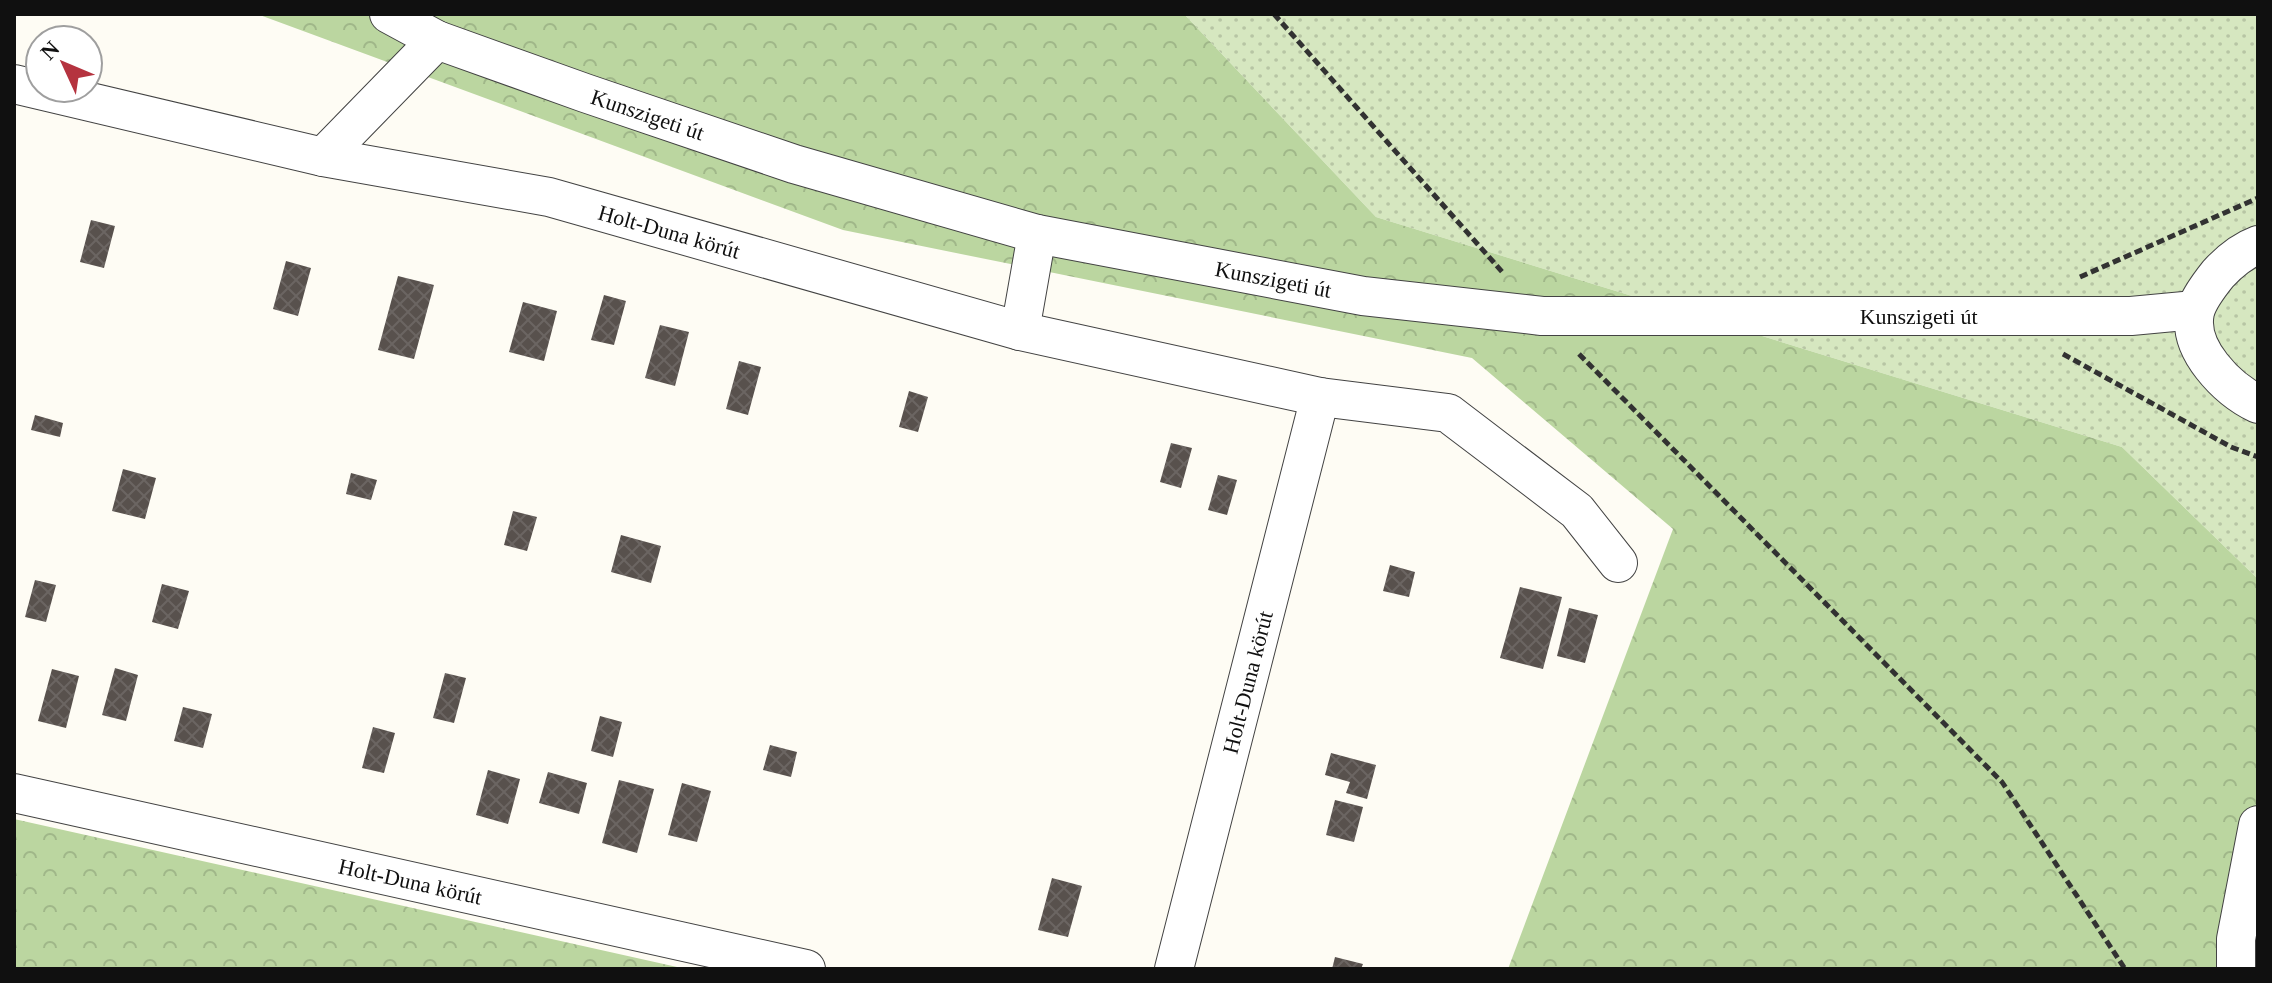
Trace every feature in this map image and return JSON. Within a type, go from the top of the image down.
[{"type":"street","name":"Kunszigeti út","points":[[389,14],[437,40],[794,164],[1037,234],[1363,296],[1542,316],[2131,316],[2195,310]]},
{"type":"street","points":[[323,157],[437,40]]},
{"type":"street","name":"Holt-Duna körút","points":[[14,84],[323,157],[549,197],[1020,331],[1320,397],[1448,413],[1577,511],[1618,563]]},
{"type":"street","points":[[1020,331],[1037,234]]},
{"type":"street","points":[[2258,245],[2247,249],[2226,265],[2195,310],[2195,336],[2216,373],[2232,389],[2258,404]]},
{"type":"street","name":"Holt-Duna körút","points":[[1174,969],[1320,397]]},
{"type":"street","name":"Holt-Duna körút","points":[[14,793],[806,969]]},
{"type":"street","points":[[2236,969],[2236,939],[2258,825]]},
{"type":"path","points":[[1274,14],[1461,225]]},
{"type":"path","points":[[2079,278],[2258,198]]},
{"type":"path","points":[[1542,316],[2002,782],[2125,969]]},
{"type":"path","points":[[2050,347],[2231,447],[2258,457]]},
{"type":"green space","points":[[257,14],[1184,14],[1376,217],[2122,447],[2258,579],[2258,969],[1508,969],[1673,529],[1472,358],[843,230]]},
{"type":"green space","points":[[1184,14],[2258,14],[2258,579],[2122,447],[1376,217]]},
{"type":"green space","points":[[14,819],[686,969],[14,969]]},
{"type":"building","points":[[91,220],[115,226],[104,268],[80,262]]},
{"type":"building","points":[[286,261],[311,268],[298,316],[273,309]]},
{"type":"building","points":[[398,276],[434,285],[414,359],[378,350]]},
{"type":"building","points":[[604,295],[626,301],[614,345],[591,340]]},
{"type":"building","points":[[523,302],[557,311],[544,361],[509,352]]},
{"type":"building","points":[[660,325],[689,332],[675,386],[645,378]]},
{"type":"building","points":[[739,361],[761,367],[748,415],[726,409]]},
{"type":"building","points":[[909,391],[928,397],[918,432],[899,427]]},
{"type":"building","points":[[35,415],[63,423],[60,437],[31,430]]},
{"type":"building","points":[[1171,443],[1192,448],[1181,488],[1160,482]]},
{"type":"building","points":[[123,469],[156,478],[145,519],[112,511]]},
{"type":"building","points":[[351,473],[377,480],[371,500],[346,494]]},
{"type":"building","points":[[1218,475],[1237,480],[1227,515],[1208,510]]},
{"type":"building","points":[[513,511],[537,517],[527,551],[504,545]]},
{"type":"building","points":[[621,535],[661,546],[651,583],[611,572]]},
{"type":"building","points":[[1390,565],[1415,572],[1409,597],[1383,591]]},
{"type":"building","points":[[35,580],[56,585],[46,622],[25,617]]},
{"type":"building","points":[[162,584],[189,591],[178,629],[152,622]]},
{"type":"building","points":[[1520,587],[1562,597],[1543,669],[1500,658]]},
{"type":"building","points":[[1569,608],[1598,615],[1585,663],[1557,656]]},
{"type":"building","points":[[115,668],[138,675],[126,721],[102,715]]},
{"type":"building","points":[[52,669],[79,676],[66,728],[38,721]]},
{"type":"building","points":[[445,673],[466,678],[454,723],[433,718]]},
{"type":"building","points":[[183,707],[212,714],[203,748],[174,741]]},
{"type":"building","points":[[600,716],[622,722],[613,757],[591,751]]},
{"type":"building","points":[[373,727],[395,733],[384,773],[362,768]]},
{"type":"building","points":[[770,745],[797,752],[791,777],[763,770]]},
{"type":"building","points":[[1331,753],[1376,765],[1367,799],[1346,793],[1350,782],[1325,775]]},
{"type":"building","points":[[488,770],[520,779],[508,824],[476,815]]},
{"type":"building","points":[[548,772],[587,783],[579,814],[539,803]]},
{"type":"building","points":[[619,780],[654,789],[637,853],[602,843]]},
{"type":"building","points":[[682,783],[711,791],[697,842],[668,835]]},
{"type":"building","points":[[1335,800],[1363,807],[1354,842],[1326,835]]},
{"type":"building","points":[[1052,878],[1082,886],[1068,937],[1038,930]]},
{"type":"building","points":[[1335,957],[1363,964],[1361,969],[1332,969]]}]
